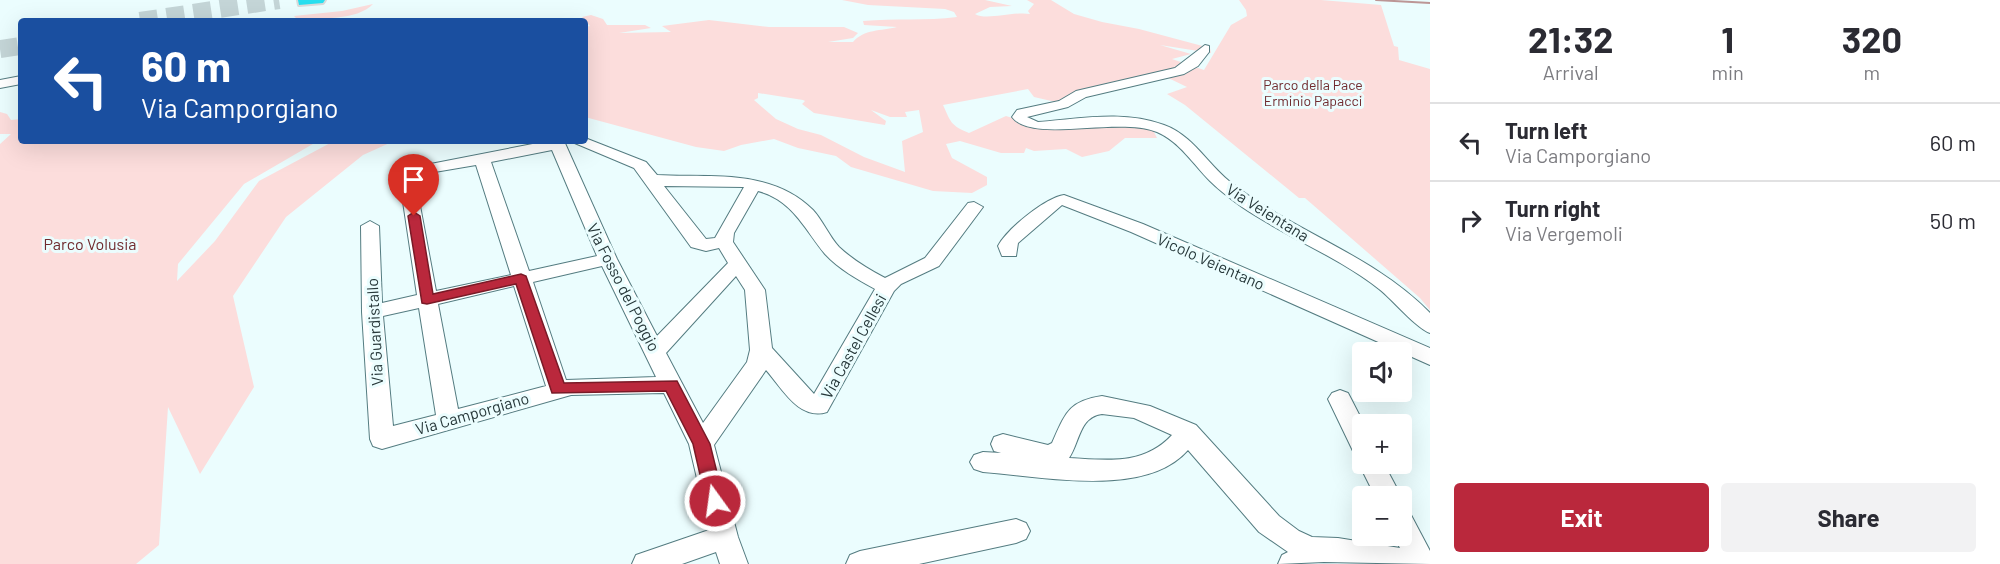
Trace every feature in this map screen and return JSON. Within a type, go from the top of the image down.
[{"type":"street","name":"Via Veientana","points":[[1205,49],[1192,63],[1179,72],[1079,94],[1058,106],[1022,113],[1019,118],[1038,126],[1105,119],[1125,120],[1170,132],[1235,194],[1394,288],[1430,326]]},
{"type":"street","points":[[0,84],[18,81]]},
{"type":"street","points":[[448,419],[410,195],[417,170],[551,144]]},
{"type":"street","name":"Via Fosso del Poggio","points":[[556,144],[608,258],[702,444],[724,537],[734,564]]},
{"type":"street","points":[[586,144],[640,165],[697,243],[709,245],[724,243]]},
{"type":"street","points":[[482,158],[558,389]]},
{"type":"street","points":[[652,180],[704,183],[738,181],[772,190],[804,211],[841,258],[866,278],[886,287]]},
{"type":"street","points":[[702,444],[755,369],[761,350],[756,294],[724,243],[725,233],[754,184]]},
{"type":"street","name":"Vicolo Veientano","points":[[1009,252],[1007,246],[1010,240],[1057,201],[1064,200],[1137,228],[1430,357]]},
{"type":"street","name":"Via Castel Cellesi","points":[[761,350],[810,405],[819,406],[886,287],[894,280],[932,262],[974,207]]},
{"type":"street","name":"Via Guardistallo","points":[[370,226],[372,312],[382,439]]},
{"type":"street","points":[[372,312],[608,258]]},
{"type":"street","points":[[656,351],[738,262]]},
{"type":"street","name":"Via Camporgiano","points":[[382,439],[558,389],[671,385]]},
{"type":"street","points":[[1340,399],[1352,424]]},
{"type":"street","points":[[1003,444],[1044,456],[1054,455],[1061,450],[1068,431],[1080,411],[1096,406],[1149,414],[1187,432],[1276,531],[1296,544],[1320,550],[1338,550],[1417,564]]},
{"type":"street","points":[[983,462],[1114,471],[1134,470],[1170,453],[1187,432]]},
{"type":"street","points":[[860,564],[1016,531]]},
{"type":"street","points":[[646,564],[724,537]]},
{"type":"street","points":[[1412,544],[1422,564]]},
{"type":"street","points":[[1292,564],[1320,550]]},
{"type":"green space","name":"Parco della Pace Erminio Papacci","points":[[842,0],[985,0],[1012,6],[990,7],[975,14],[986,17],[1030,14],[1028,11],[1034,4],[1027,0],[1051,0],[1074,14],[1210,48],[1211,53],[1160,45],[1191,54],[1172,59],[1204,70],[1231,25],[1247,16],[1239,0],[1321,0],[1381,5],[1394,46],[1398,47],[1399,60],[1430,69],[1430,310],[1420,298],[1305,198],[1299,198],[1185,105],[1167,94],[1187,87],[1162,75],[1060,103],[1034,97],[1028,89],[943,105],[952,122],[969,133],[1006,116],[1035,125],[1150,124],[1157,138],[1125,138],[1109,151],[1082,157],[1066,149],[1034,151],[1026,148],[1024,153],[1001,153],[960,141],[946,144],[952,158],[987,177],[987,185],[972,193],[933,191],[851,167],[836,156],[798,148],[774,139],[741,145],[724,151],[696,147],[588,118],[588,26],[590,26],[588,18],[582,17],[591,15],[603,19],[607,25],[645,25],[651,28],[619,33],[671,32],[662,26],[709,20],[769,27],[844,27],[858,33],[853,38],[828,42],[853,42],[862,35],[897,27],[864,25],[863,21],[957,17],[954,12],[945,9],[868,5]],"holes":[[[758,93],[805,101],[802,104],[814,113],[885,125],[886,121],[871,110],[890,117],[907,117],[905,112],[919,110],[923,132],[902,141],[905,172],[864,157],[821,135],[798,129],[776,119],[754,100],[758,98]]]},
{"type":"green space","points":[[373,4],[348,16],[296,18],[294,16],[342,11]]},
{"type":"green space","name":"Parco Volusia","points":[[0,112],[7,114],[11,120],[18,119],[18,144],[313,144],[244,184],[178,264],[177,281],[215,241],[259,181],[328,144],[387,144],[363,155],[286,217],[233,296],[254,387],[200,474],[168,407],[159,545],[136,564],[0,564],[0,144],[11,134],[0,134]]},
{"type":"waterway","points":[[1376,0],[1430,3]]},
{"type":"tunnel","points":[[160,18],[279,0]]},
{"type":"tunnel","points":[[0,49],[18,46]]},
{"type":"route","points":[[414,216],[427,299],[521,279],[558,389],[671,385],[702,444],[715,501]]}]
